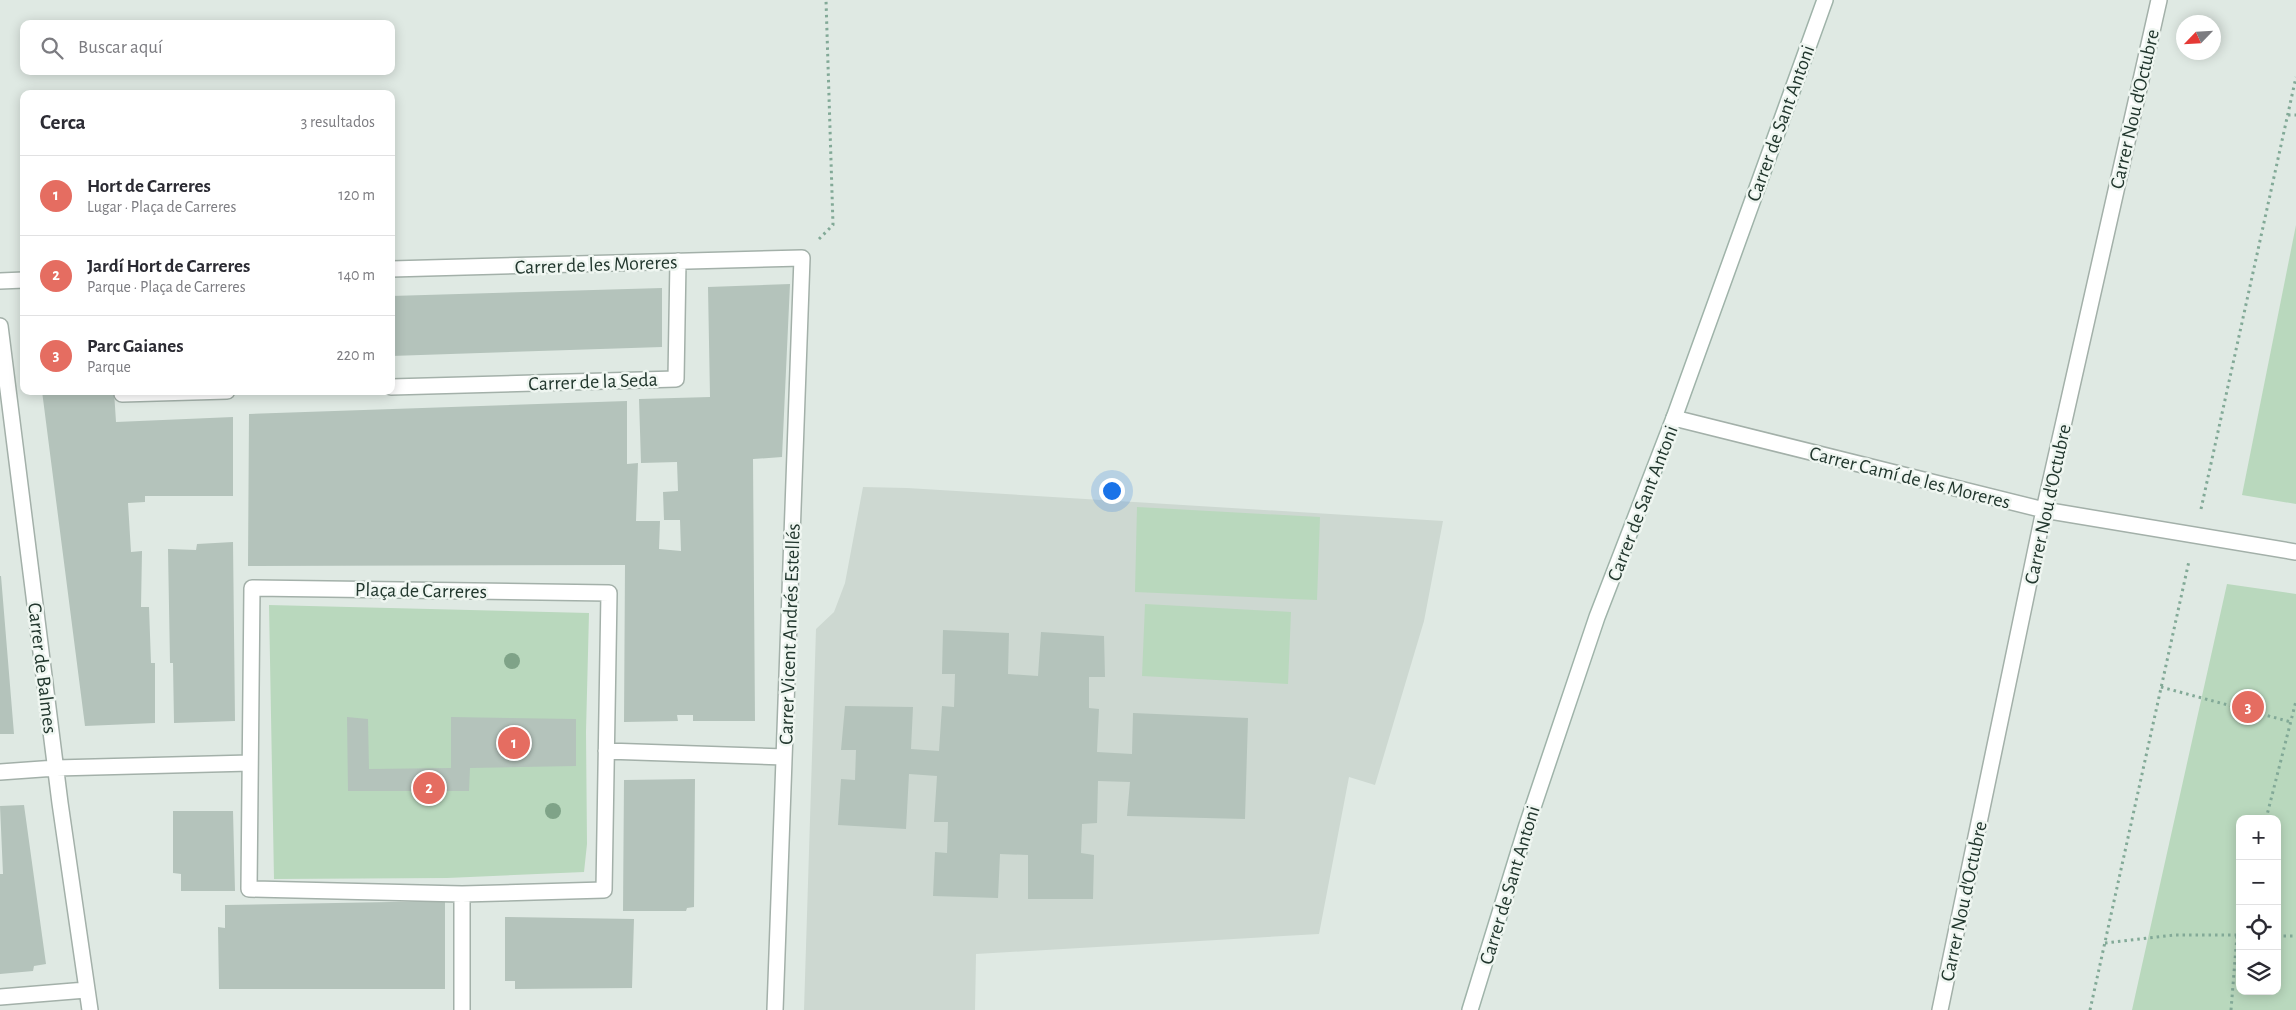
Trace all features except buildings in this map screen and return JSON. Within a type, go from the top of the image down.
[{"type":"street","name":"Carrer de Sant Antoni","points":[[1470,1010],[1527,825],[1597,617],[1674,418],[1825,0]]},
{"type":"street","name":"Carrer Nou d'Octubre","points":[[1940,1010],[2044,510],[2159,0]]},
{"type":"street","name":"Carrer de les Moreres","points":[[395,269],[802,258]]},
{"type":"street","name":"Carrer Vicent Andrés Estellés","points":[[776,1010],[802,258]]},
{"type":"street","name":"Carrer de la Seda","points":[[395,387],[676,379],[678,262]]},
{"type":"street","points":[[0,281],[20,280]]},
{"type":"street","name":"Carrer de Balmes","points":[[0,326],[7,449],[56,768],[90,1010]]},
{"type":"street","name":"Carrer Camí de les Moreres","points":[[1674,418],[2044,510],[2296,552]]},
{"type":"street","name":"Plaça de Carreres","points":[[252,588],[609,594],[606,751],[604,890],[462,894],[249,889],[252,588]]},
{"type":"street","points":[[606,751],[784,757]]},
{"type":"street","points":[[0,772],[56,768],[250,763]]},
{"type":"street","points":[[462,894],[462,1010]]},
{"type":"street","points":[[0,997],[86,990]]},
{"type":"path","points":[[802,258],[833,225],[826,0]]},
{"type":"path","points":[[2288,115],[2296,115]]},
{"type":"path","points":[[2161,687],[2291,722]]},
{"type":"path","points":[[2267,815],[2296,701]]},
{"type":"path","points":[[2105,943],[2175,935],[2236,935]]},
{"type":"path","points":[[2281,936],[2296,936]]},
{"type":"path","points":[[2231,1010],[2237,950]]},
{"type":"shaded area","points":[[863,487],[907,488],[1443,521],[1424,621],[1375,785],[1349,777],[1319,934],[976,954],[975,1010],[804,1010],[816,629],[834,612],[845,583]]},
{"type":"green space","points":[[2296,225],[2296,504],[2242,495]]},
{"type":"green space","points":[[1137,507],[1320,517],[1317,600],[1135,592]]},
{"type":"green space","points":[[2227,584],[2296,594],[2296,1010],[2132,1010]]},
{"type":"green space","points":[[1145,604],[1291,612],[1288,684],[1142,676]]},
{"type":"green space","points":[[269,605],[589,613],[586,732],[587,844],[584,872],[447,878],[274,879]]},
{"type":"place","name":"Parc Gaianes","points":[[2248,707]]},
{"type":"place","name":"Hort de Carreres","points":[[514,743]]},
{"type":"place","name":"Jardí Hort de Carreres","points":[[429,788]]}]
